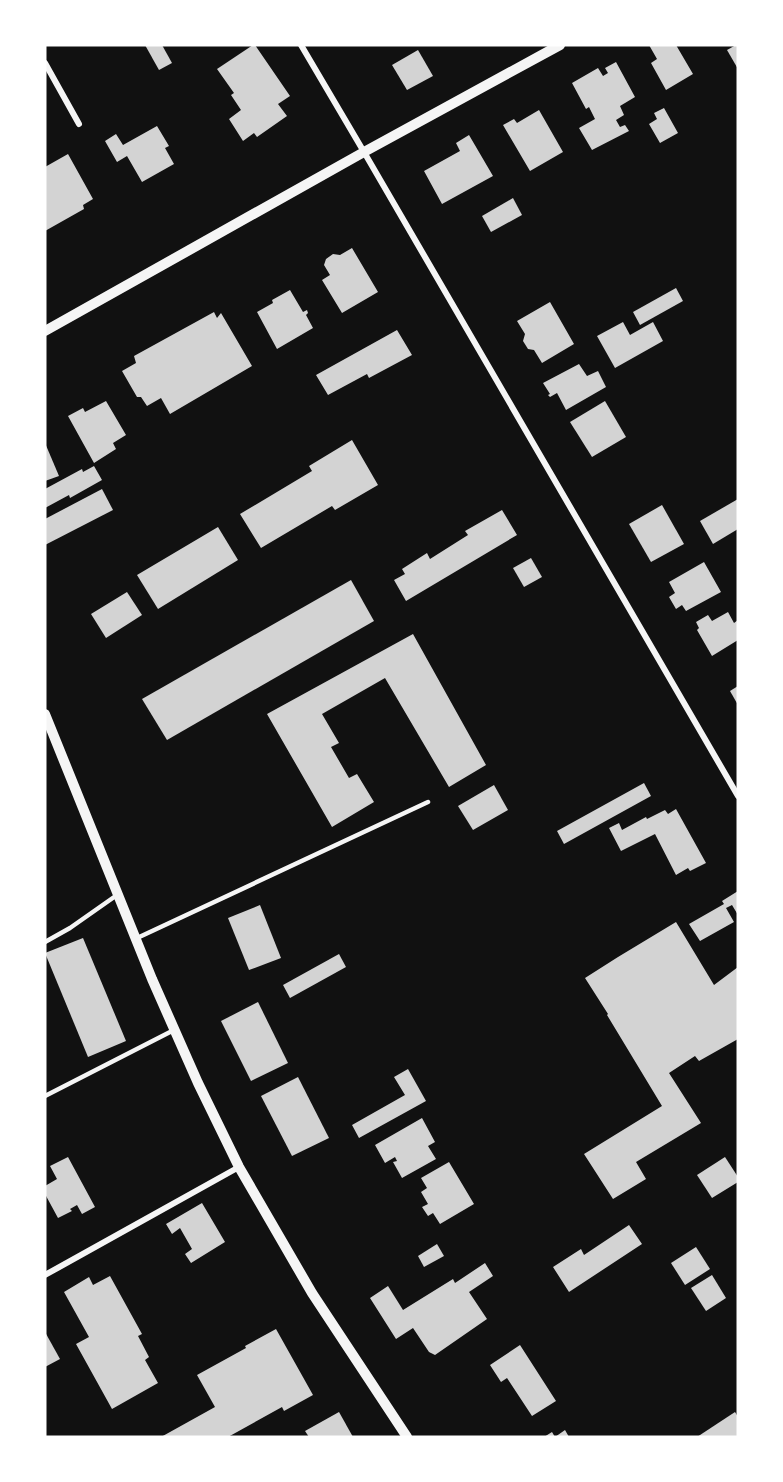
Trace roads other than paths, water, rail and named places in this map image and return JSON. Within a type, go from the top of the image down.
[{"type":"street","points":[[301,45],[738,796]]},
{"type":"street","points":[[45,331],[560,45]]},
{"type":"street","points":[[45,63],[79,124]]},
{"type":"street","points":[[45,714],[135,939],[198,1083],[239,1167],[312,1293],[407,1437]]},
{"type":"street","points":[[45,1275],[239,1167]]},
{"type":"lane","points":[[135,939],[429,802]]},
{"type":"lane","points":[[45,942],[117,896]]},
{"type":"lane","points":[[45,1096],[174,1030]]}]
